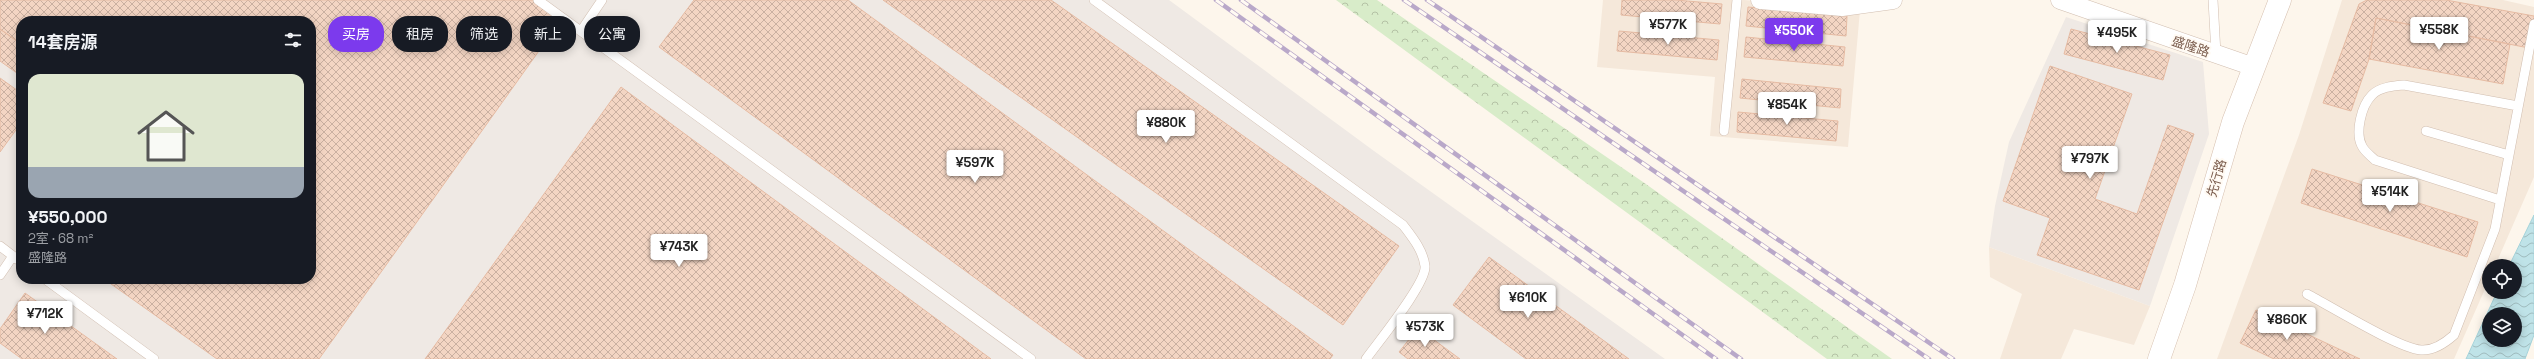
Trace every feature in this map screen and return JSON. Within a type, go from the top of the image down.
[{"type":"street","points":[[1760,0],[1842,7],[1893,0]]},
{"type":"street","name":"盛隆路","points":[[2060,0],[2254,67]]},
{"type":"street","name":"先行路","points":[[2159,359],[2185,285],[2233,122],[2280,0]]},
{"type":"lane","points":[[538,0],[1031,359]]},
{"type":"lane","points":[[581,31],[602,0]]},
{"type":"lane","points":[[1094,0],[1403,226],[1417,244],[1425,267],[1420,286],[1366,359]]},
{"type":"lane","points":[[1724,131],[1737,0]]},
{"type":"lane","points":[[2213,0],[2216,54]]},
{"type":"lane","points":[[2308,294],[2396,341],[2422,350],[2442,346],[2454,335],[2495,229],[2534,24]]},
{"type":"lane","points":[[2500,200],[2375,160],[2362,147],[2359,130],[2364,107],[2372,95],[2387,86],[2404,85],[2518,106]]},
{"type":"lane","points":[[2426,131],[2509,155]]},
{"type":"lane","points":[[0,246],[16,258]]},
{"type":"lane","points":[[0,275],[16,260]]},
{"type":"lane","points":[[52,284],[154,359]]},
{"type":"shaded area","points":[[0,0],[1169,0],[1374,151],[1665,359],[0,359]]},
{"type":"shaded area","points":[[1603,0],[1744,0],[1860,10],[1848,147],[1710,136],[1715,77],[1597,67]]},
{"type":"shaded area","points":[[2342,0],[2503,0],[2534,7],[2534,177],[2498,259],[2482,259],[2482,296],[2454,359],[2217,359],[2299,135]]},
{"type":"shaded area","points":[[2066,17],[2203,62],[2209,134],[2150,306],[1989,247],[1995,206],[2009,142]]},
{"type":"shaded area","points":[[1989,247],[2150,306],[2134,345],[2074,329],[2061,359],[2000,359],[2022,294],[1990,277]]},
{"type":"green space","points":[[1336,0],[1377,0],[1643,182],[1892,359],[1827,359]]},
{"type":"water","points":[[2534,215],[2534,335],[2525,359],[2466,359],[2482,324],[2482,347],[2522,347],[2522,307],[2490,307],[2494,299],[2522,299],[2522,259],[2512,259]]},
{"type":"building","points":[[0,0],[533,0],[555,16],[520,16],[520,52],[538,52],[319,359],[217,359],[111,284],[316,284],[316,16],[16,16],[16,40],[0,29]]},
{"type":"building","points":[[694,0],[848,0],[1333,355],[1330,359],[1086,359],[659,47]]},
{"type":"building","points":[[883,0],[1051,0],[1399,246],[1343,325]]},
{"type":"building","points":[[1622,0],[1676,0],[1722,4],[1720,24],[1621,15]]},
{"type":"building","points":[[2367,0],[2446,0],[2534,16],[2534,49],[2376,18],[2369,59],[2351,111],[2323,103],[2359,4]]},
{"type":"building","points":[[1748,7],[1847,16],[1846,36],[1746,26]]},
{"type":"building","points":[[2376,18],[2510,44],[2503,84],[2369,59]]},
{"type":"building","points":[[0,29],[16,40],[16,72],[0,61]]},
{"type":"building","points":[[2071,29],[2170,55],[2163,80],[2064,54]]},
{"type":"building","points":[[1619,31],[1719,40],[1717,60],[1617,51]]},
{"type":"building","points":[[1746,37],[1845,47],[1843,66],[1744,57]]},
{"type":"building","points":[[2050,66],[2132,94],[2095,199],[2137,214],[2168,125],[2194,134],[2139,290],[2037,255],[2050,218],[2003,201]]},
{"type":"building","points":[[0,78],[16,89],[16,130],[0,152]]},
{"type":"building","points":[[1742,79],[1841,89],[1840,108],[1740,98]]},
{"type":"building","points":[[621,87],[991,359],[425,359]]},
{"type":"building","points":[[1738,112],[1838,121],[1836,141],[1737,132]]},
{"type":"building","points":[[2312,169],[2478,222],[2467,257],[2301,203]]},
{"type":"building","points":[[1489,257],[1629,359],[1526,359],[1453,305]]},
{"type":"building","points":[[25,293],[117,359],[22,359],[0,343],[0,329]]},
{"type":"building","points":[[2256,310],[2360,359],[2274,359],[2240,343]]},
{"type":"building","points":[[1418,328],[1460,359],[1408,359],[1399,352]]},
{"type":"railway","points":[[1216,0],[1716,359]]},
{"type":"railway","points":[[1241,0],[1741,359]]},
{"type":"railway","points":[[1404,0],[1929,359]]},
{"type":"railway","points":[[1427,0],[1953,359]]}]
